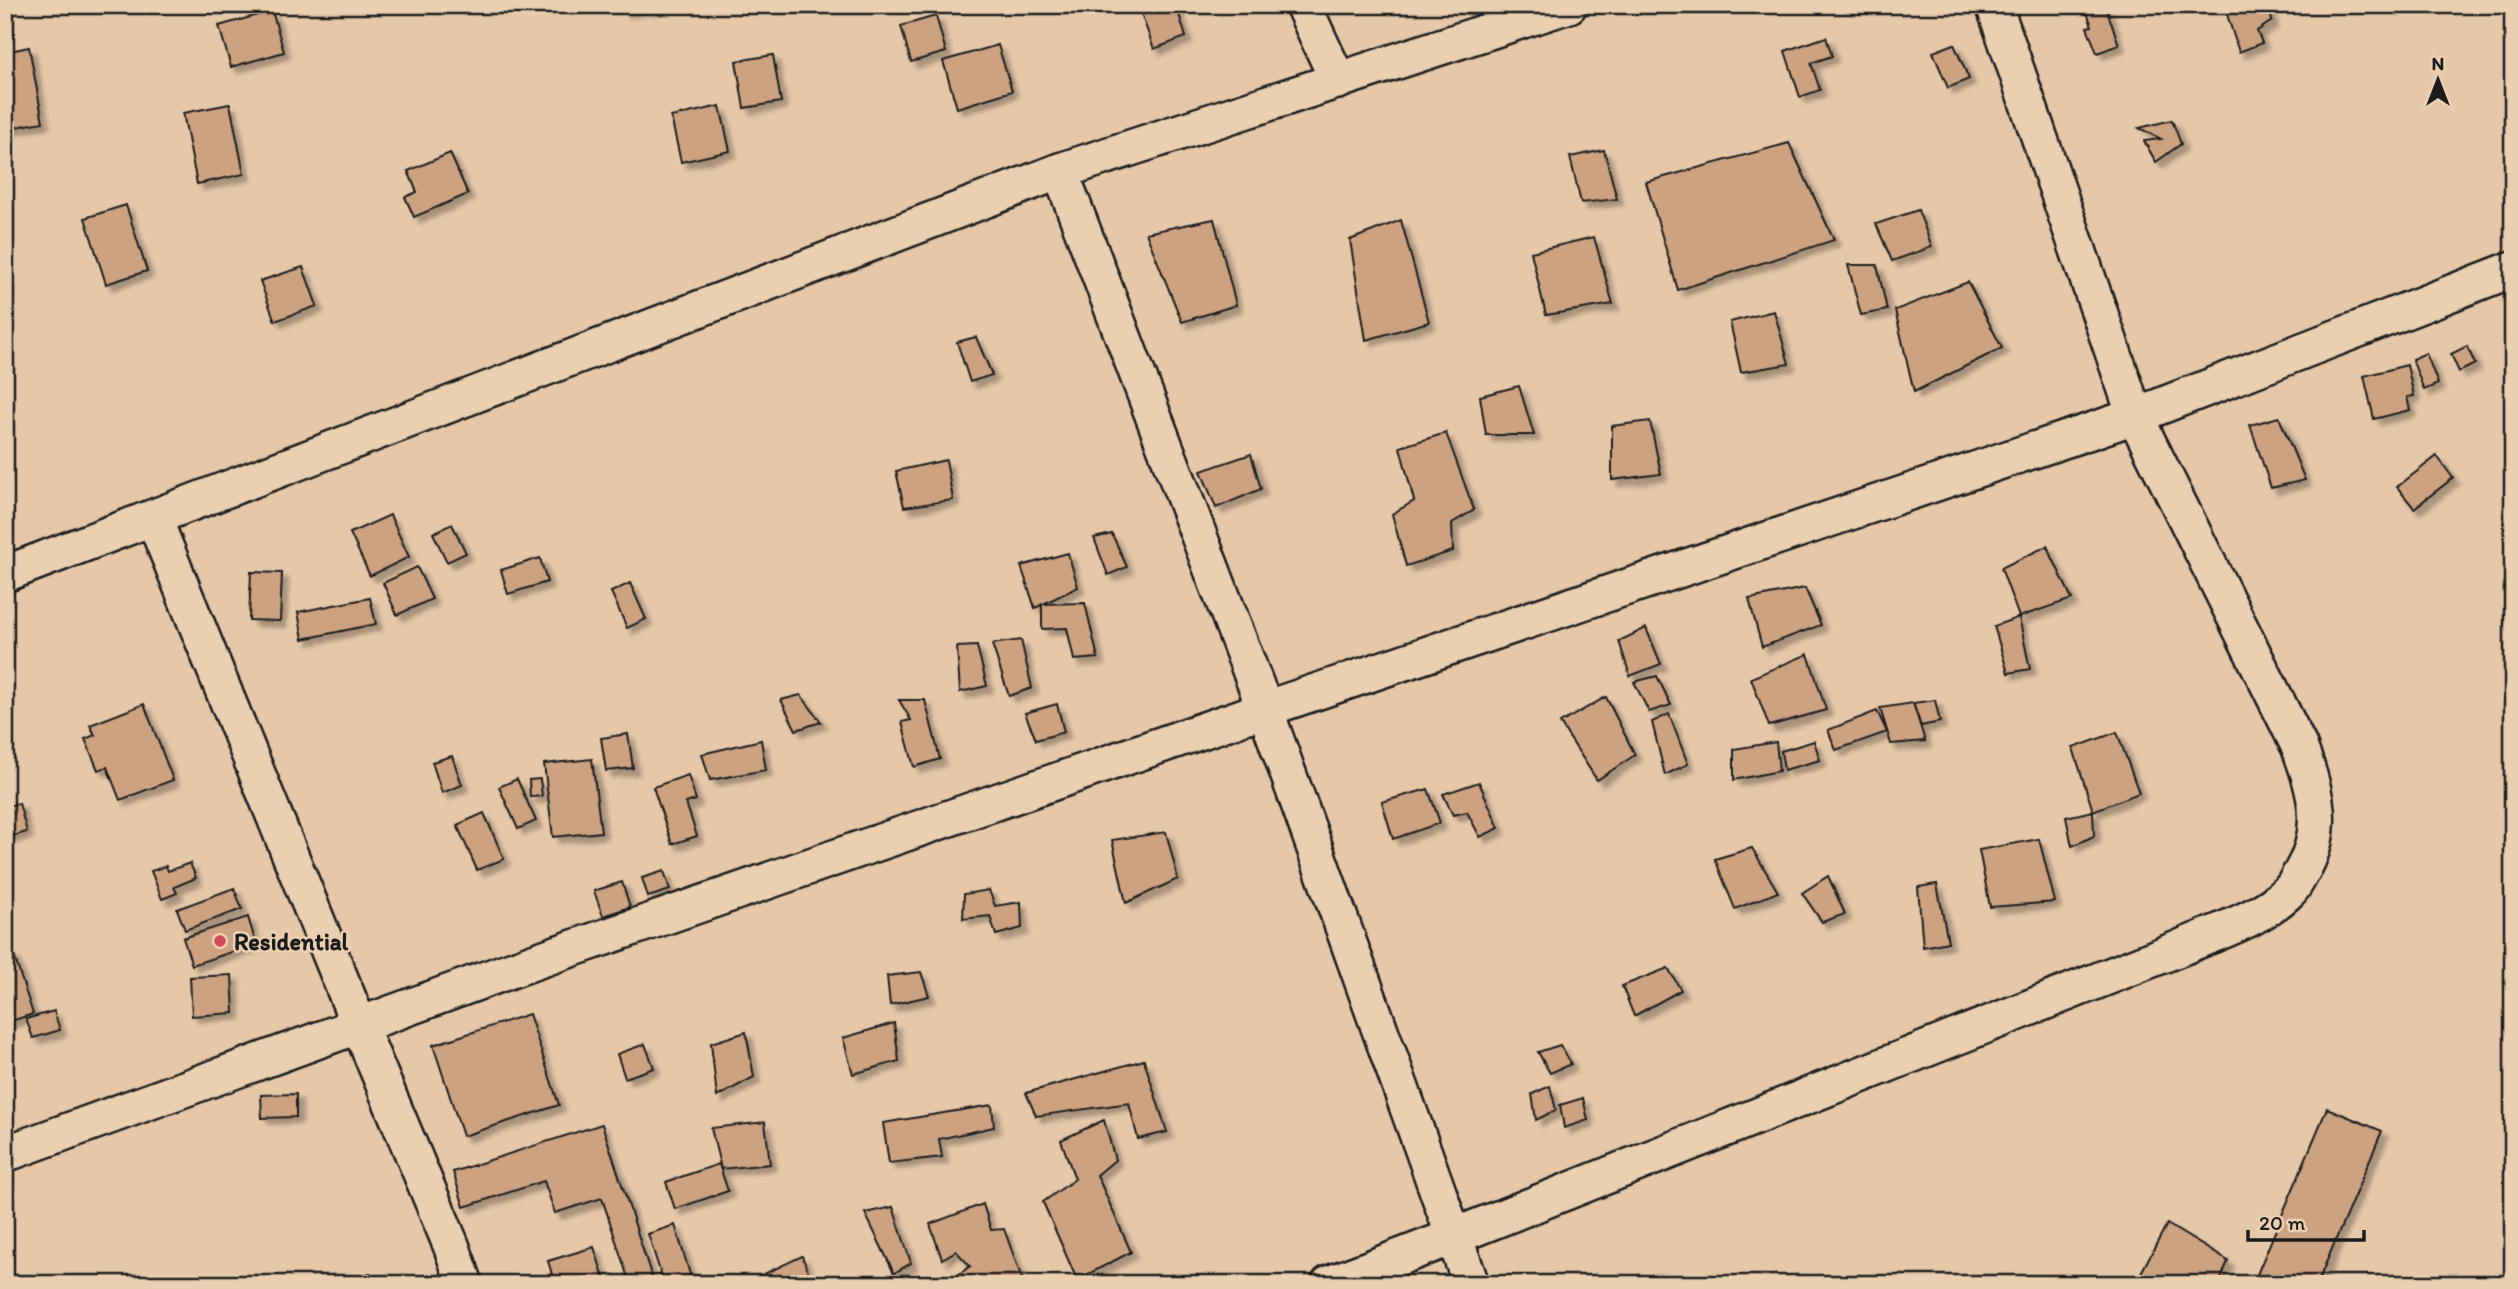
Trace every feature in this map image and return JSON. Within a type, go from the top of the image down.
[{"type":"street","points":[[5,574],[1060,171],[1569,5]]},
{"type":"street","points":[[1329,1284],[2180,948],[2257,914],[2290,891],[2311,857],[2318,821],[2313,783],[2299,746],[2135,416],[1994,5]]},
{"type":"street","points":[[1308,15],[1338,81]]},
{"type":"street","points":[[1295,94],[1308,15]]},
{"type":"street","points":[[1060,171],[1265,709],[1471,1284]]},
{"type":"street","points":[[5,1154],[533,962],[1265,709],[2135,416],[2513,269]]},
{"type":"street","points":[[154,519],[465,1284]]},
{"type":"building","points":[[622,5],[654,5],[654,6],[624,11]]},
{"type":"building","points":[[1138,5],[1176,5],[1186,37],[1154,49]]},
{"type":"building","points":[[2105,5],[2119,45],[2097,53],[2087,27],[2092,26],[2085,7]]},
{"type":"building","points":[[2224,5],[2269,5],[2272,21],[2257,31],[2262,43],[2239,52]]},
{"type":"building","points":[[272,11],[284,52],[231,67],[219,26]]},
{"type":"building","points":[[936,16],[946,52],[911,62],[901,26]]},
{"type":"building","points":[[1826,37],[1832,56],[1811,63],[1820,90],[1800,97],[1785,51]]},
{"type":"building","points":[[1954,44],[1969,79],[1948,88],[1933,52]]},
{"type":"building","points":[[998,45],[1012,91],[957,108],[943,61]]},
{"type":"building","points":[[29,47],[43,122],[5,129],[5,52]]},
{"type":"building","points":[[773,55],[781,102],[744,108],[736,61]]},
{"type":"building","points":[[230,104],[244,174],[197,184],[183,113]]},
{"type":"building","points":[[720,106],[730,151],[681,162],[671,117]]},
{"type":"building","points":[[2172,120],[2181,144],[2156,162],[2144,141],[2161,139],[2139,128]]},
{"type":"building","points":[[1789,143],[1834,240],[1678,290],[1646,182]]},
{"type":"building","points":[[1604,150],[1617,199],[1581,203],[1570,157]]},
{"type":"building","points":[[450,153],[468,194],[414,217],[405,197],[417,192],[408,171]]},
{"type":"building","points":[[126,205],[147,271],[106,284],[85,218]]},
{"type":"building","points":[[1918,210],[1932,247],[1892,261],[1876,224]]},
{"type":"building","points":[[1214,219],[1236,305],[1182,322],[1146,233]]},
{"type":"building","points":[[1401,220],[1429,322],[1366,340],[1350,240]]},
{"type":"building","points":[[1594,237],[1613,304],[1546,315],[1531,252]]},
{"type":"building","points":[[1848,265],[1877,265],[1887,310],[1861,315]]},
{"type":"building","points":[[303,267],[317,306],[275,321],[260,281]]},
{"type":"building","points":[[1968,282],[2002,348],[1914,392],[1895,310]]},
{"type":"building","points":[[1774,311],[1789,364],[1741,372],[1730,322]]},
{"type":"building","points":[[976,337],[992,375],[970,382],[957,342]]},
{"type":"building","points":[[2467,346],[2475,364],[2459,372],[2451,354]]},
{"type":"building","points":[[2426,353],[2438,384],[2424,390],[2412,359]]},
{"type":"building","points":[[2407,365],[2414,396],[2407,397],[2410,410],[2374,419],[2364,376]]},
{"type":"building","points":[[1519,386],[1534,435],[1486,435],[1480,396]]},
{"type":"building","points":[[2279,417],[2305,480],[2271,488],[2250,425]]},
{"type":"building","points":[[1650,421],[1661,474],[1612,480],[1612,426]]},
{"type":"building","points":[[1446,433],[1474,510],[1452,523],[1453,551],[1406,566],[1392,514],[1414,501],[1400,447]]},
{"type":"building","points":[[1251,454],[1261,489],[1216,508],[1201,471]]},
{"type":"building","points":[[2437,456],[2453,478],[2414,508],[2397,487]]},
{"type":"building","points":[[946,460],[953,500],[904,507],[896,471]]},
{"type":"building","points":[[390,515],[409,557],[370,576],[350,533]]},
{"type":"building","points":[[452,524],[466,553],[447,562],[433,533]]},
{"type":"building","points":[[1112,534],[1127,567],[1108,575],[1094,538]]},
{"type":"building","points":[[2047,546],[2072,599],[2019,617],[2001,568]]},
{"type":"building","points":[[1068,553],[1078,587],[1035,608],[1021,566]]},
{"type":"building","points":[[540,558],[547,582],[508,594],[501,570]]},
{"type":"building","points":[[417,567],[432,599],[397,615],[383,583]]},
{"type":"building","points":[[251,572],[282,573],[280,621],[249,620]]},
{"type":"building","points":[[630,583],[646,619],[627,628],[611,592]]},
{"type":"building","points":[[1805,588],[1821,625],[1762,647],[1749,599]]},
{"type":"building","points":[[370,598],[376,624],[303,639],[298,612]]},
{"type":"building","points":[[1085,603],[1098,658],[1074,660],[1067,628],[1042,629],[1042,604]]},
{"type":"building","points":[[2019,617],[2030,669],[2008,673],[1994,626]]},
{"type":"building","points":[[1646,628],[1661,664],[1630,676],[1619,641]]},
{"type":"building","points":[[1021,640],[1032,688],[1009,696],[992,644]]},
{"type":"building","points":[[977,646],[987,686],[960,692],[957,647]]},
{"type":"building","points":[[1808,654],[1826,710],[1769,726],[1751,678]]},
{"type":"building","points":[[1657,676],[1671,705],[1649,712],[1634,682]]},
{"type":"building","points":[[801,695],[821,722],[796,730],[781,700]]},
{"type":"building","points":[[1606,697],[1635,755],[1597,780],[1560,723]]},
{"type":"building","points":[[899,700],[925,700],[940,759],[914,767],[902,722],[911,720]]},
{"type":"building","points":[[1935,700],[1940,722],[1921,726],[1913,703]]},
{"type":"building","points":[[1913,703],[1925,741],[1891,744],[1880,708]]},
{"type":"building","points":[[144,704],[173,780],[120,800],[107,767],[98,770],[85,739],[95,735],[90,725]]},
{"type":"building","points":[[1057,704],[1064,732],[1036,740],[1025,713]]},
{"type":"building","points":[[1877,711],[1887,732],[1836,750],[1828,730]]},
{"type":"building","points":[[1669,714],[1688,764],[1665,775],[1652,722]]},
{"type":"building","points":[[2117,732],[2139,793],[2093,811],[2073,748]]},
{"type":"building","points":[[628,734],[633,768],[606,771],[601,738]]},
{"type":"building","points":[[761,740],[766,770],[710,780],[702,754]]},
{"type":"building","points":[[1814,741],[1820,760],[1784,770],[1781,751]]},
{"type":"building","points":[[1776,742],[1779,771],[1734,780],[1734,749]]},
{"type":"building","points":[[452,756],[462,785],[442,793],[432,762]]},
{"type":"building","points":[[592,759],[601,832],[553,837],[544,764]]},
{"type":"building","points":[[688,775],[696,800],[686,803],[697,836],[672,844],[653,787]]},
{"type":"building","points":[[517,779],[536,821],[518,829],[499,787]]},
{"type":"building","points":[[540,779],[542,796],[530,797],[529,780]]},
{"type":"building","points":[[1479,782],[1499,828],[1480,837],[1467,812],[1453,815],[1443,794]]},
{"type":"building","points":[[1428,789],[1440,823],[1393,839],[1382,802]]},
{"type":"building","points":[[19,803],[27,832],[5,838],[5,807]]},
{"type":"building","points":[[2093,811],[2094,836],[2072,846],[2066,817]]},
{"type":"building","points":[[484,813],[504,859],[477,870],[457,825]]},
{"type":"building","points":[[1166,832],[1178,879],[1126,903],[1112,840]]},
{"type":"building","points":[[2039,839],[2055,902],[1990,907],[1979,850]]},
{"type":"building","points":[[1752,848],[1778,892],[1735,909],[1715,859]]},
{"type":"building","points":[[190,863],[196,878],[174,887],[177,893],[162,899],[151,871],[166,866],[168,871]]},
{"type":"building","points":[[664,871],[670,890],[648,897],[642,878]]},
{"type":"building","points":[[1828,876],[1845,914],[1822,922],[1802,893]]},
{"type":"building","points":[[622,882],[630,907],[603,916],[594,891]]},
{"type":"building","points":[[1937,884],[1948,942],[1923,947],[1918,887]]},
{"type":"building","points":[[234,888],[242,909],[185,930],[177,909]]},
{"type":"building","points":[[989,890],[995,906],[1021,902],[1022,928],[996,935],[990,916],[963,919],[964,894]]},
{"type":"building","name":"Residential","points":[[248,917],[256,944],[192,965],[183,938]]},
{"type":"building","points":[[13,953],[33,1014],[5,1023],[5,956]]},
{"type":"building","points":[[1668,968],[1681,990],[1634,1016],[1622,986]]},
{"type":"building","points":[[921,972],[929,996],[890,1005],[887,976]]},
{"type":"building","points":[[232,975],[234,1013],[192,1016],[190,977]]},
{"type":"building","points":[[54,1011],[60,1030],[33,1038],[26,1019]]},
{"type":"building","points":[[529,1014],[559,1105],[463,1136],[433,1045]]},
{"type":"building","points":[[894,1023],[899,1061],[853,1074],[843,1038]]},
{"type":"building","points":[[746,1032],[754,1077],[717,1097],[711,1043]]},
{"type":"building","points":[[645,1044],[654,1068],[625,1078],[617,1054]]},
{"type":"building","points":[[1560,1045],[1571,1064],[1550,1073],[1538,1052]]},
{"type":"building","points":[[1144,1060],[1167,1132],[1138,1139],[1129,1103],[1036,1116],[1026,1093]]},
{"type":"building","points":[[1550,1086],[1556,1110],[1536,1120],[1532,1094]]},
{"type":"building","points":[[296,1094],[296,1117],[262,1118],[261,1095]]},
{"type":"building","points":[[1583,1098],[1588,1120],[1564,1128],[1560,1105]]},
{"type":"building","points":[[992,1105],[994,1127],[939,1139],[942,1157],[889,1163],[883,1123]]},
{"type":"building","points":[[2327,1108],[2382,1131],[2317,1284],[2253,1284]]},
{"type":"building","points":[[1104,1120],[1115,1160],[1097,1175],[1131,1252],[1077,1280],[1043,1202],[1075,1179],[1061,1140]]},
{"type":"building","points":[[765,1122],[770,1164],[721,1169],[711,1128]]},
{"type":"building","points":[[602,1124],[654,1284],[630,1284],[602,1198],[555,1213],[544,1181],[464,1207],[453,1172]]},
{"type":"building","points":[[719,1164],[728,1191],[675,1209],[666,1182]]},
{"type":"building","points":[[983,1204],[991,1230],[1004,1229],[1024,1284],[951,1284],[950,1281],[970,1266],[956,1251],[942,1259],[930,1224]]},
{"type":"building","points":[[893,1207],[911,1263],[894,1273],[865,1213]]},
{"type":"building","points":[[2167,1224],[2228,1261],[2219,1284],[2135,1284]]},
{"type":"building","points":[[675,1225],[693,1284],[664,1284],[648,1234]]},
{"type":"building","points":[[594,1247],[604,1278],[585,1284],[555,1284],[548,1261]]},
{"type":"building","points":[[802,1256],[813,1284],[743,1284]]},
{"type":"building","points":[[370,1273],[374,1284],[336,1284]]},
{"type":"place","name":"Residential","points":[[220,941]]}]
